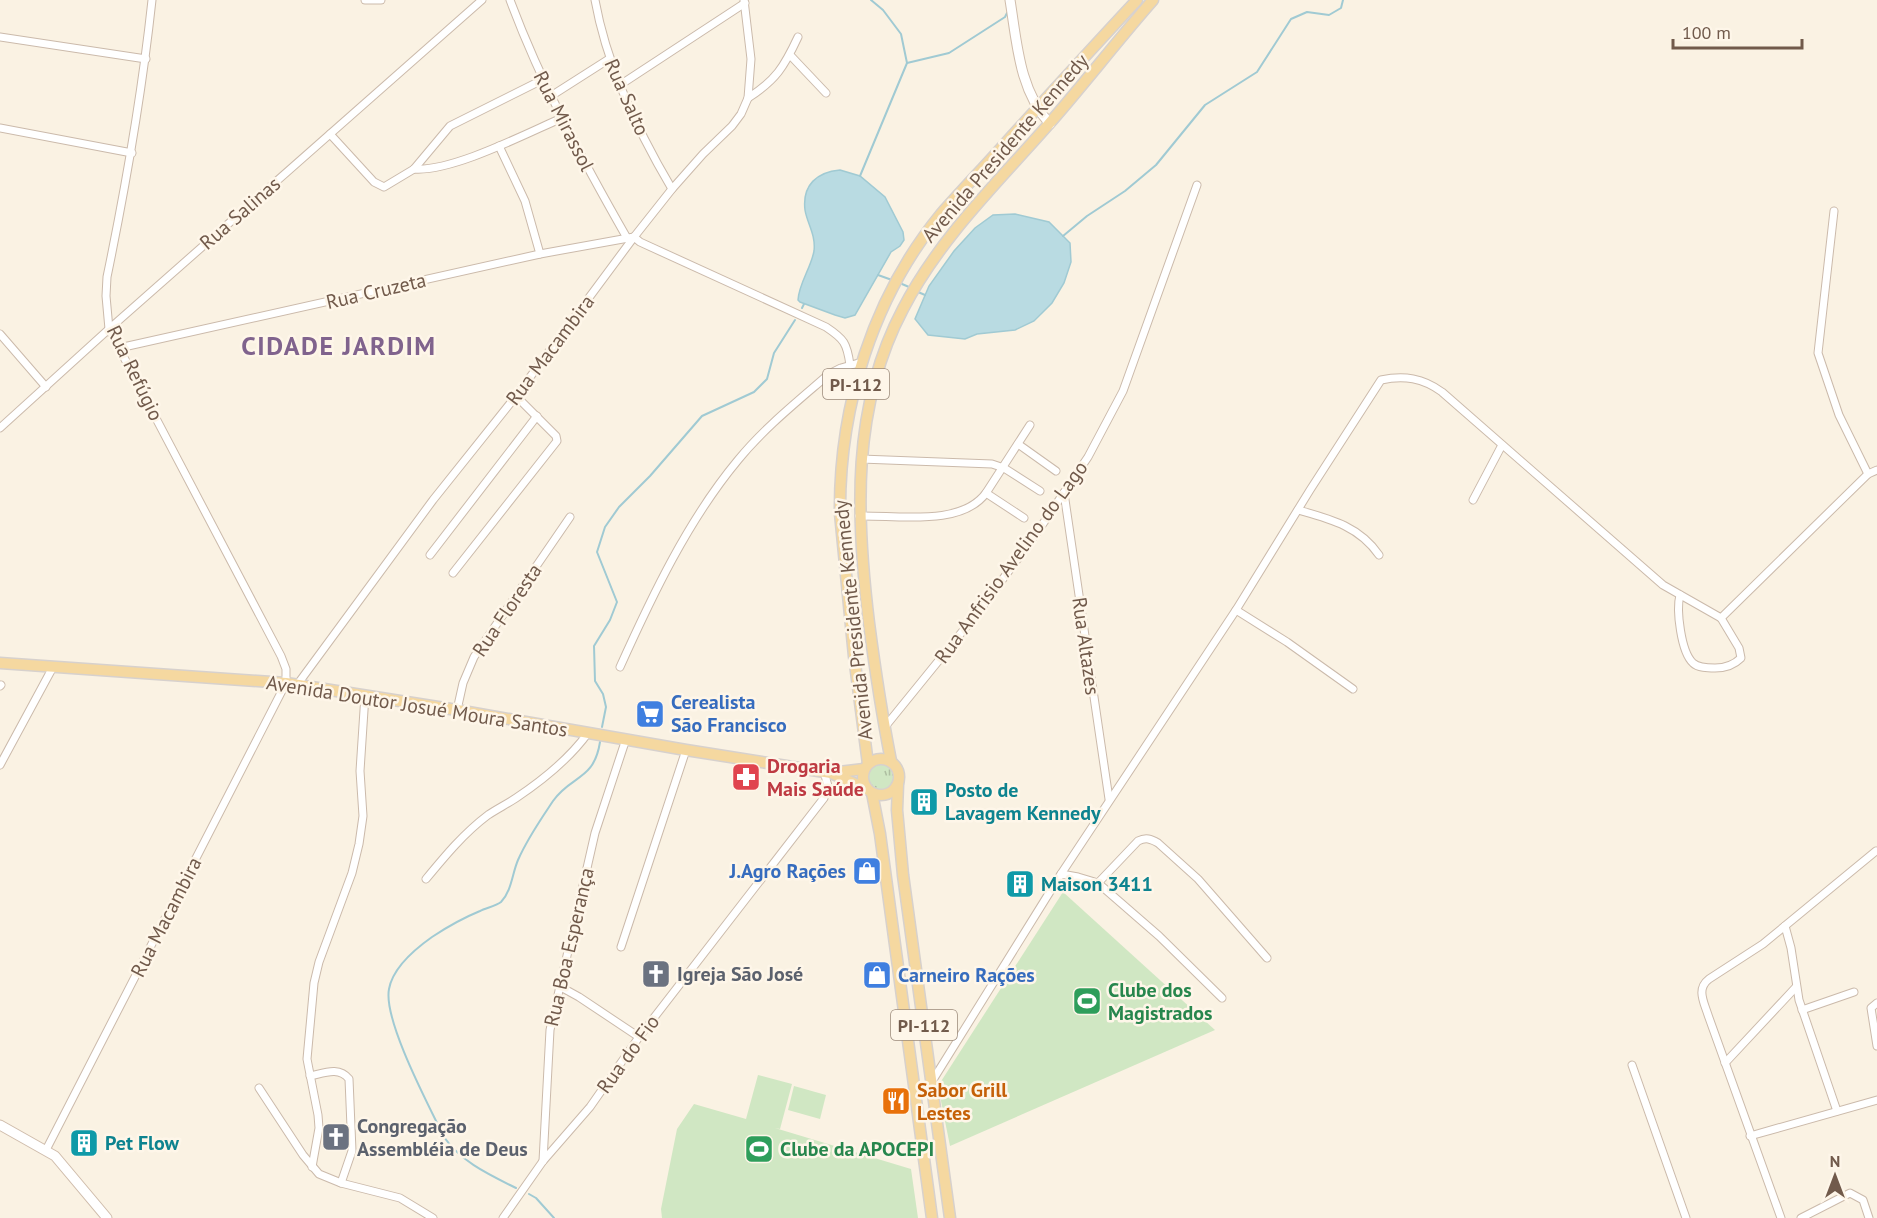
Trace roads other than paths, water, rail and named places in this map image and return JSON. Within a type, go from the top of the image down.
[{"type":"main road","name":"Avenida Presidente Kennedy","points":[[932,1218],[880,834],[870,791],[863,779],[866,766],[840,513],[842,454],[846,422],[873,328],[919,245],[941,215],[1137,0]]},
{"type":"main road","name":"Avenida Presidente Kennedy","points":[[950,1218],[898,832],[898,771],[891,761],[884,728],[865,593],[859,516],[860,459],[867,413],[881,360],[915,286],[960,224],[1050,124],[1153,0]]},
{"type":"main road","name":"Avenida Doutor Josué Moura Santos","points":[[0,663],[291,684],[828,772]]},
{"type":"main road","name":"Avenida Presidente Kennedy","points":[[866,766],[879,758],[891,761]]},
{"type":"main road","points":[[828,772],[866,766]]},
{"type":"main road","points":[[828,772],[870,791],[886,795],[898,784]]},
{"type":"main road","points":[[907,1031],[924,1029]]},
{"type":"street","name":"Rua Refúgio","points":[[152,0],[132,153],[107,277],[109,329],[281,656],[291,684]]},
{"type":"street","points":[[365,0],[381,0]]},
{"type":"street","name":"Rua Salinas","points":[[0,428],[482,0]]},
{"type":"street","name":"Rua Mirassol","points":[[510,0],[542,80],[630,237]]},
{"type":"street","name":"Rua Salto","points":[[595,0],[609,59],[655,159],[672,189]]},
{"type":"street","points":[[1010,0],[1028,91],[1037,109],[1050,124]]},
{"type":"street","points":[[620,86],[744,2]]},
{"type":"street","name":"Rua Macambira","points":[[46,1150],[291,684],[432,500],[516,396],[630,237],[736,121],[747,98],[751,59],[744,2]]},
{"type":"street","points":[[0,37],[146,59]]},
{"type":"street","points":[[747,98],[773,81],[790,55],[798,37]]},
{"type":"street","points":[[790,55],[826,93]]},
{"type":"street","points":[[551,96],[609,59]]},
{"type":"street","points":[[330,134],[379,186],[384,187],[414,169],[450,126],[542,80]]},
{"type":"street","points":[[414,169],[431,169],[499,146],[562,118]]},
{"type":"street","points":[[0,128],[132,153]]},
{"type":"street","points":[[499,146],[523,195],[540,254]]},
{"type":"street","name":"Rua Anfrisio Avelino do Lago","points":[[884,728],[983,606],[1088,457],[1123,391],[1197,184]]},
{"type":"street","points":[[1834,211],[1818,353],[1839,415],[1868,474]]},
{"type":"street","points":[[630,237],[826,327],[846,343],[850,365]]},
{"type":"street","name":"Rua Cruzeta","points":[[119,348],[540,254],[630,237]]},
{"type":"street","points":[[0,334],[46,387]]},
{"type":"street","points":[[620,667],[660,582],[716,489],[730,470],[753,443],[829,374],[862,362]]},
{"type":"street","points":[[931,1083],[1061,874],[1236,610],[1380,380],[1412,378],[1429,383],[1442,392],[1663,585],[1721,618],[1739,648],[1741,658],[1731,665],[1718,668],[1693,663],[1685,648],[1678,612],[1680,595]]},
{"type":"street","points":[[453,573],[556,443],[556,436],[516,396]]},
{"type":"street","points":[[430,555],[537,416]]},
{"type":"street","points":[[859,516],[934,517],[973,506],[981,500],[1004,468],[1030,425]]},
{"type":"street","points":[[1018,444],[1056,471]]},
{"type":"street","points":[[1473,500],[1502,445]]},
{"type":"street","points":[[860,459],[987,463],[1004,468],[1040,491]]},
{"type":"street","points":[[1721,618],[1868,474],[1877,470]]},
{"type":"street","points":[[986,493],[1024,518]]},
{"type":"street","name":"Rua Altazes","points":[[1064,493],[1109,800]]},
{"type":"street","points":[[1298,510],[1352,529],[1364,536],[1378,555]]},
{"type":"street","name":"Rua Floresta","points":[[457,710],[464,682],[474,657],[570,517]]},
{"type":"street","points":[[1236,610],[1287,642],[1353,689]]},
{"type":"street","points":[[0,765],[53,667]]},
{"type":"street","points":[[312,1167],[319,1128],[307,1059],[314,983],[319,962],[352,873],[362,829],[363,804],[360,771],[365,695]]},
{"type":"street","points":[[426,879],[450,850],[480,822],[563,763],[588,733]]},
{"type":"street","name":"Rua Boa Esperança","points":[[543,1161],[549,1039],[559,986],[595,833],[626,739]]},
{"type":"street","points":[[621,947],[686,750]]},
{"type":"street","name":"Rua do Fio","points":[[503,1218],[543,1161],[590,1107],[639,1037],[824,798],[828,786],[828,772]]},
{"type":"street","points":[[1098,883],[1138,841],[1152,839],[1198,879],[1267,958]]},
{"type":"street","points":[[1781,1218],[1701,994],[1702,986],[1763,944],[1876,851]]},
{"type":"street","points":[[1061,874],[1098,883],[1159,936],[1222,998]]},
{"type":"street","points":[[1785,926],[1790,941],[1796,987],[1802,1010],[1837,1111]]},
{"type":"street","points":[[559,986],[639,1037]]},
{"type":"street","points":[[1725,1063],[1796,987]]},
{"type":"street","points":[[1802,1010],[1854,992]]},
{"type":"street","points":[[1877,1003],[1871,1008],[1877,1046]]},
{"type":"street","points":[[1632,1065],[1686,1218]]},
{"type":"street","points":[[310,1076],[337,1071],[345,1074],[349,1079],[352,1151],[341,1183]]},
{"type":"street","points":[[259,1088],[319,1174],[341,1183],[400,1198],[434,1218]]},
{"type":"street","points":[[1750,1136],[1877,1100]]},
{"type":"street","points":[[0,1125],[46,1150],[61,1162],[107,1218]]},
{"type":"street","points":[[1801,1218],[1850,1193],[1863,1200],[1869,1218]]},
{"type":"water","points":[[840,170],[860,176],[885,197],[903,232],[904,240],[891,252],[855,315],[845,318],[798,300],[800,288],[814,251],[814,240],[805,210],[806,193],[818,177]]},
{"type":"water","points":[[1015,214],[1049,222],[1070,243],[1071,262],[1064,283],[1052,303],[1034,321],[1015,330],[977,334],[965,339],[928,335],[915,319],[929,286],[954,251],[975,228],[993,215]]},
{"type":"waterway","points":[[860,176],[907,63],[901,34],[883,10],[871,0]]},
{"type":"waterway","points":[[1063,236],[1087,216],[1125,191],[1156,165],[1205,105],[1257,72],[1291,19],[1307,12],[1329,15],[1341,8],[1343,0]]},
{"type":"waterway","points":[[907,63],[949,53],[1005,17],[1007,13]]},
{"type":"waterway","points":[[878,275],[892,280]]},
{"type":"waterway","points":[[902,284],[909,287]]},
{"type":"waterway","points":[[918,292],[925,295]]},
{"type":"waterway","points":[[802,308],[804,304]]},
{"type":"waterway","points":[[602,727],[606,707],[603,694],[595,681],[594,646],[610,620],[617,602],[597,552],[605,527],[619,507],[650,476],[702,416],[754,392],[767,379],[774,353],[795,320]]},
{"type":"waterway","points":[[516,1188],[467,1161],[444,1137],[418,1085],[400,1041],[389,1003],[389,989],[400,966],[425,942],[461,920],[501,902],[510,887],[516,865],[534,829],[560,793],[593,764],[600,742]]},
{"type":"waterway","points":[[529,1194],[536,1198],[554,1218]]},
{"type":"place","name":"Cerealista São Francisco","points":[[650,714]]},
{"type":"place","name":"Drogaria Mais Saúde","points":[[746,777]]},
{"type":"place","name":"Posto de Lavagem Kennedy","points":[[924,802]]},
{"type":"place","name":"J.Agro Rações","points":[[867,871]]},
{"type":"place","name":"Maison 3411","points":[[1020,884]]},
{"type":"place","name":"Igreja São José","points":[[656,974]]},
{"type":"place","name":"Carneiro Rações","points":[[877,975]]},
{"type":"place","name":"Clube dos Magistrados","points":[[1087,1001]]},
{"type":"place","name":"Sabor Grill Lestes","points":[[896,1101]]},
{"type":"place","name":"Congregação Assembléia de Deus","points":[[336,1137]]},
{"type":"place","name":"Pet Flow","points":[[84,1143]]},
{"type":"place","name":"Clube da APOCEPI","points":[[759,1149]]},
{"type":"district","name":"CIDADE JARDIM","points":[[339,345]]}]
